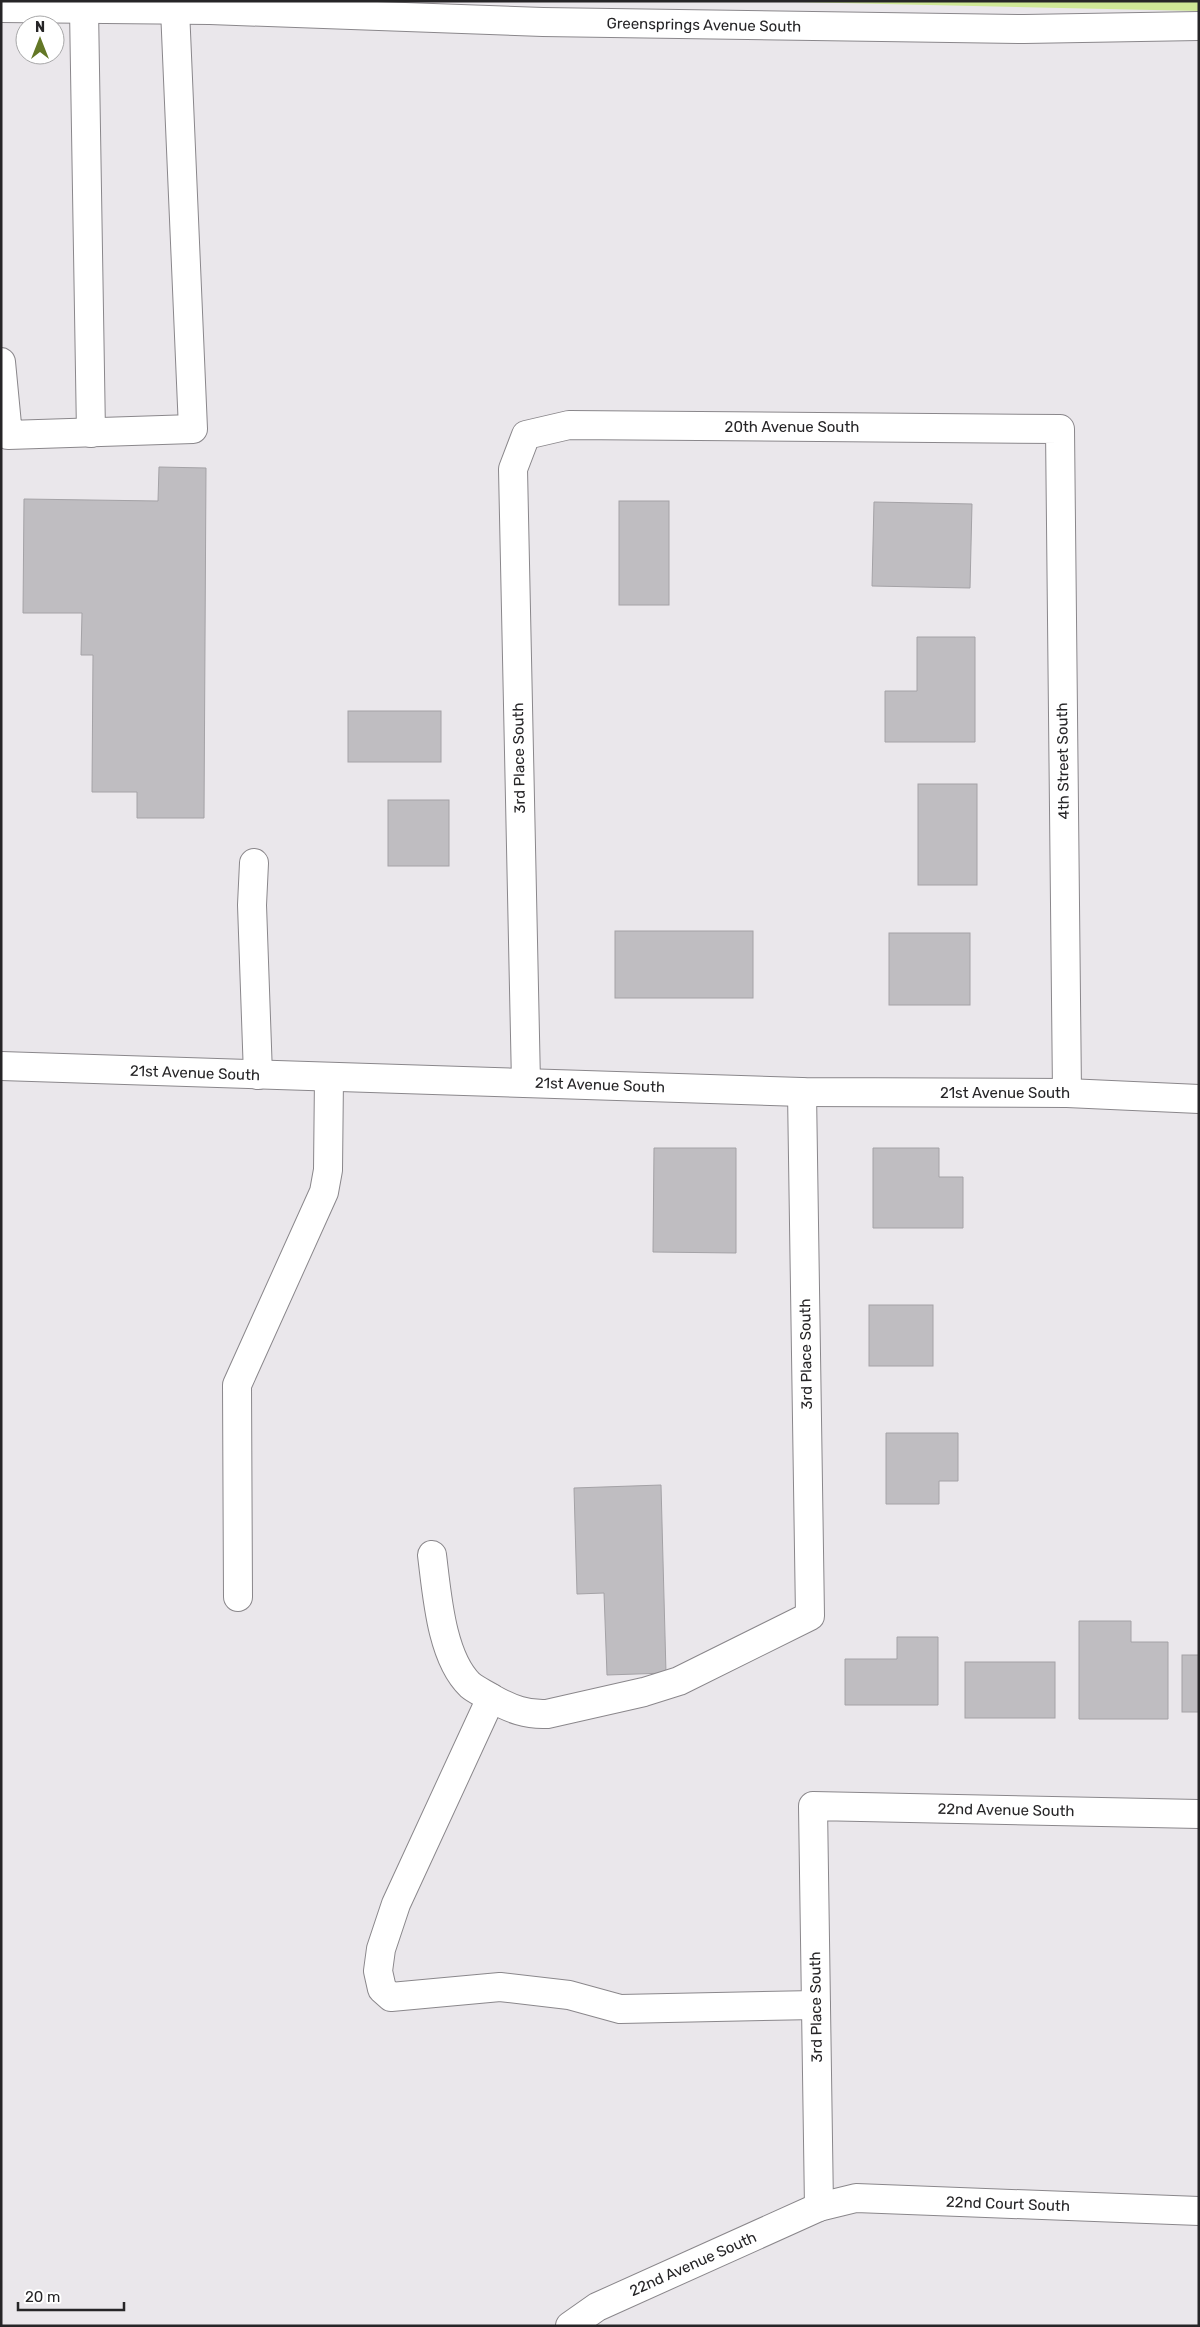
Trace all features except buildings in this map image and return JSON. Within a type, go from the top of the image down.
[{"type":"street","name":"Greensprings Avenue South","points":[[1,8],[175,9],[210,6],[543,22],[1024,29],[1199,26]]},
{"type":"street","points":[[84,9],[91,433]]},
{"type":"street","points":[[1,362],[8,435],[193,429],[175,9]]},
{"type":"street","name":"20th Avenue South","points":[[526,435],[569,425],[1060,429]]},
{"type":"street","name":"4th Street South","points":[[1060,429],[1066,1092]]},
{"type":"street","name":"3rd Place South","points":[[526,435],[513,469],[526,1083]]},
{"type":"street","points":[[254,863],[252,905],[257,991],[258,1075]]},
{"type":"street","name":"21st Avenue South","points":[[1,1066],[802,1092],[1066,1092],[1199,1099]]},
{"type":"street","points":[[238,1597],[237,1385],[324,1192],[328,1170],[329,1077]]},
{"type":"street","name":"3rd Place South","points":[[492,1698],[504,1705],[534,1715],[547,1714],[644,1692],[679,1681],[810,1616],[802,1092]]},
{"type":"street","points":[[432,1555],[440,1615],[454,1661],[472,1686],[492,1698],[396,1904],[381,1949],[378,1971],[382,1989],[391,1997],[468,1989],[524,1989],[569,1995],[620,2009],[816,2005]]},
{"type":"street","name":"3rd Place South","points":[[813,1806],[819,2207]]},
{"type":"street","name":"22nd Avenue South","points":[[813,1806],[1199,1814]]},
{"type":"street","name":"22nd Court South","points":[[819,2207],[856,2198],[1199,2212]]},
{"type":"street","name":"22nd Avenue South","points":[[570,2326],[597,2308],[819,2207]]},
{"type":"green space","points":[[747,1],[1199,1],[1199,11]]}]
